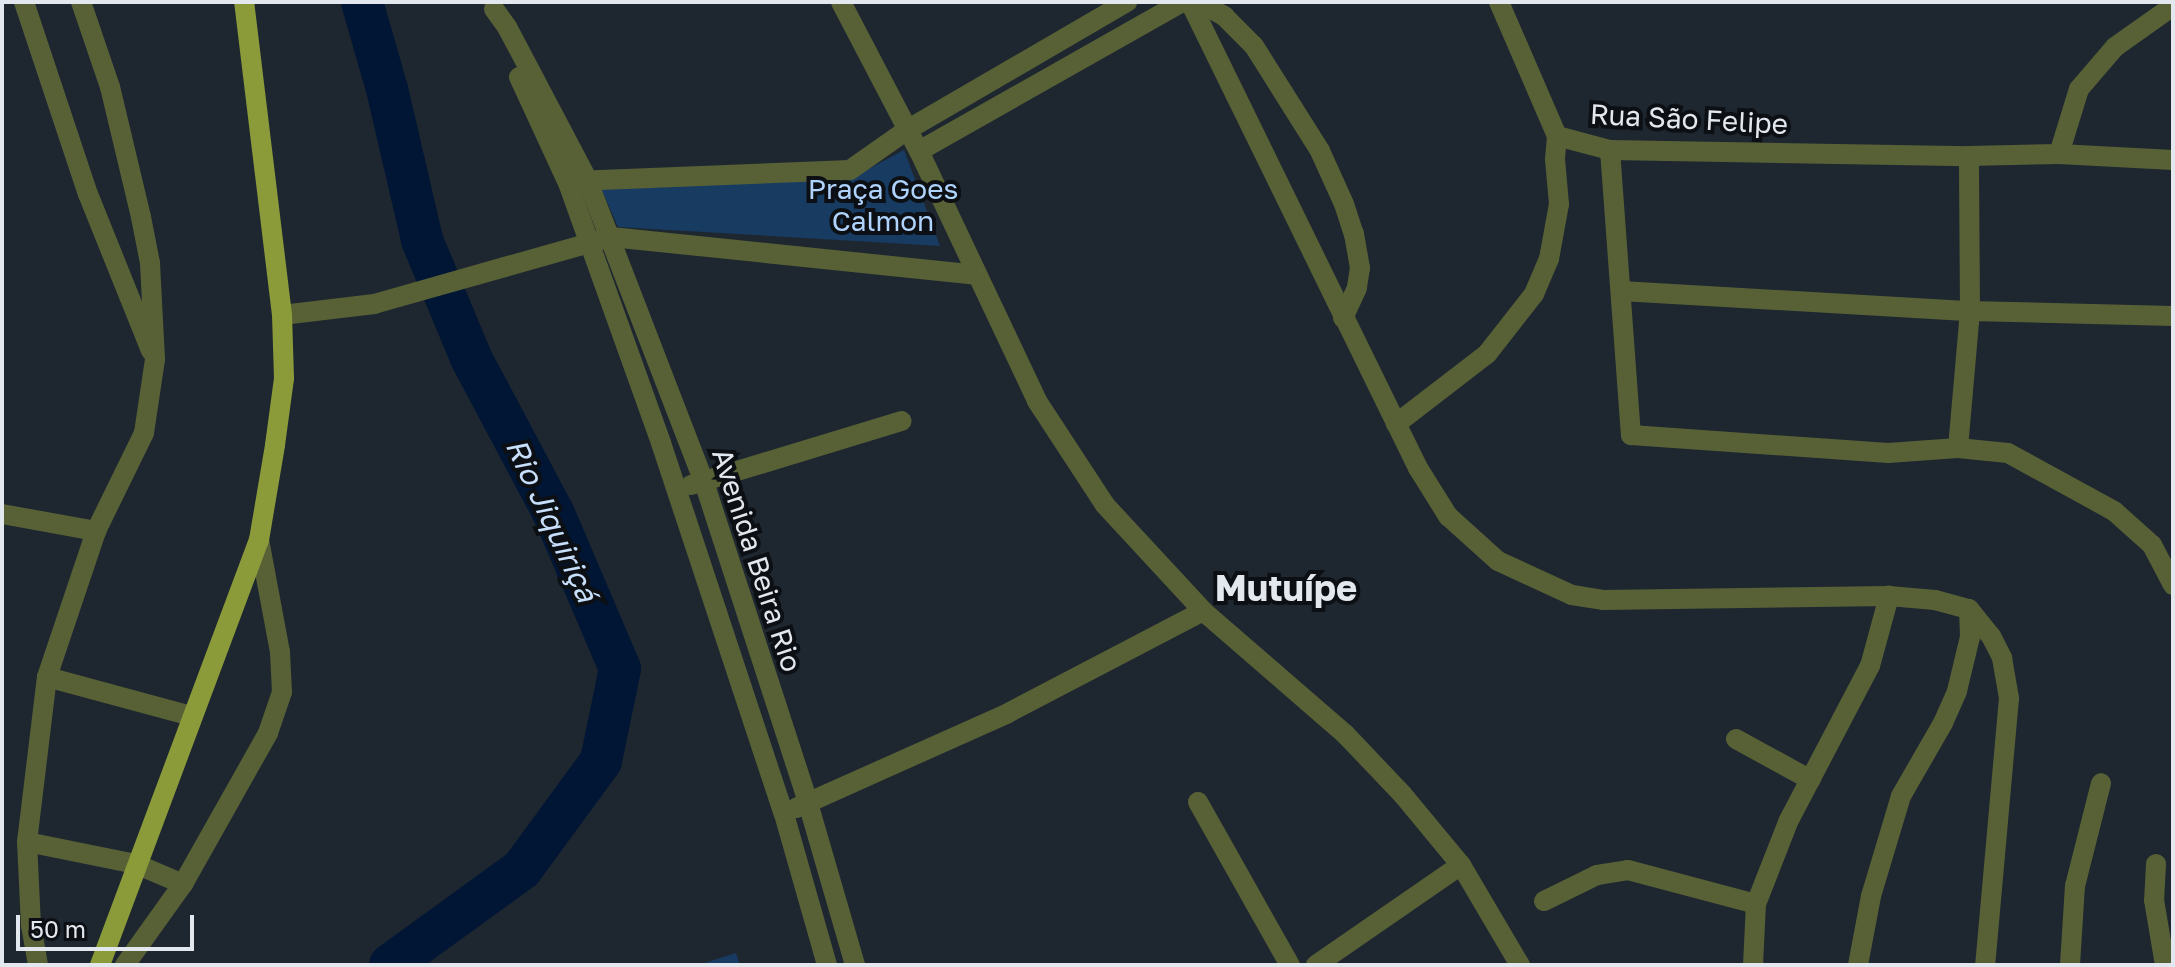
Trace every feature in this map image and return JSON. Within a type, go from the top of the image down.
[{"type":"main road","points":[[100,965],[259,540],[284,378],[282,315],[244,2]]},
{"type":"street","points":[[24,2],[88,194],[136,319],[155,359]]},
{"type":"street","points":[[38,965],[31,926],[27,842],[47,677],[96,531],[144,433],[155,359],[150,263],[141,217],[110,87],[81,2]]},
{"type":"street","points":[[841,2],[919,151],[1037,401],[1105,505],[1203,611],[1345,734],[1461,865],[1520,965]]},
{"type":"street","points":[[497,4],[498,32],[577,181],[823,174],[850,170],[907,130],[1127,2]]},
{"type":"street","points":[[919,151],[1182,2]]},
{"type":"street","points":[[1190,2],[1396,424],[1448,516],[1498,561],[1572,595],[1641,601],[1889,596],[1935,600],[1969,609],[1991,636],[2002,658],[2009,698],[1985,965]]},
{"type":"street","points":[[1198,2],[1224,16],[1254,46],[1320,151],[1354,234],[1360,268],[1357,288],[1343,318]]},
{"type":"street","points":[[1499,2],[1557,136]]},
{"type":"street","points":[[2059,154],[2079,89],[2115,47],[2173,6]]},
{"type":"street","points":[[1059,42],[1073,64]]},
{"type":"street","name":"Rua São Felipe","points":[[1396,424],[1487,354],[1534,294],[1549,259],[1559,204],[1555,159],[1557,136],[1610,150],[1969,156],[2059,154],[2173,160]]},
{"type":"street","points":[[1610,150],[1631,435],[1888,453],[1958,448],[2008,453],[2114,511],[2152,545],[2173,585]]},
{"type":"street","points":[[1958,448],[1970,311],[1969,156]]},
{"type":"street","name":"Avenida Beira Rio","points":[[577,181],[611,237],[704,482],[808,803],[855,965]]},
{"type":"street","name":"Avenida Beira Rio","points":[[577,181],[589,242],[784,814],[827,965]]},
{"type":"street","points":[[282,315],[374,304],[611,237],[976,275]]},
{"type":"street","points":[[1621,291],[1970,311],[2173,316]]},
{"type":"street","points":[[676,490],[902,421]]},
{"type":"street","points":[[2,514],[96,531]]},
{"type":"street","points":[[125,965],[183,884],[268,733],[282,692],[280,652],[259,540]]},
{"type":"street","points":[[1753,965],[1756,904],[1783,835],[1870,666],[1889,596]]},
{"type":"street","points":[[1858,965],[1871,896],[1901,796],[1957,691],[1970,637],[1969,609]]},
{"type":"street","points":[[784,814],[1008,713],[1203,611]]},
{"type":"street","points":[[47,677],[192,716]]},
{"type":"street","points":[[1736,739],[1811,780]]},
{"type":"street","points":[[2070,965],[2075,886],[2101,783]]},
{"type":"street","points":[[1198,802],[1290,965]]},
{"type":"street","points":[[27,842],[136,864],[183,884]]},
{"type":"street","points":[[2156,864],[2154,900],[2165,965]]},
{"type":"street","points":[[1321,964],[1461,865]]},
{"type":"street","points":[[1544,901],[1597,875],[1628,870],[1756,904]]},
{"type":"green space","name":"Praça Goes Calmon","points":[[904,150],[940,246],[618,227],[600,186],[852,178]]},
{"type":"green space","points":[[736,953],[740,965],[698,965]]},
{"type":"waterway","name":"Rio Jiquiriçá","points":[[362,2],[387,89],[422,240],[471,358],[554,514],[620,669],[601,761],[522,869],[390,965]]},
{"type":"district","name":"Mutuípe","points":[[1286,588]]}]
